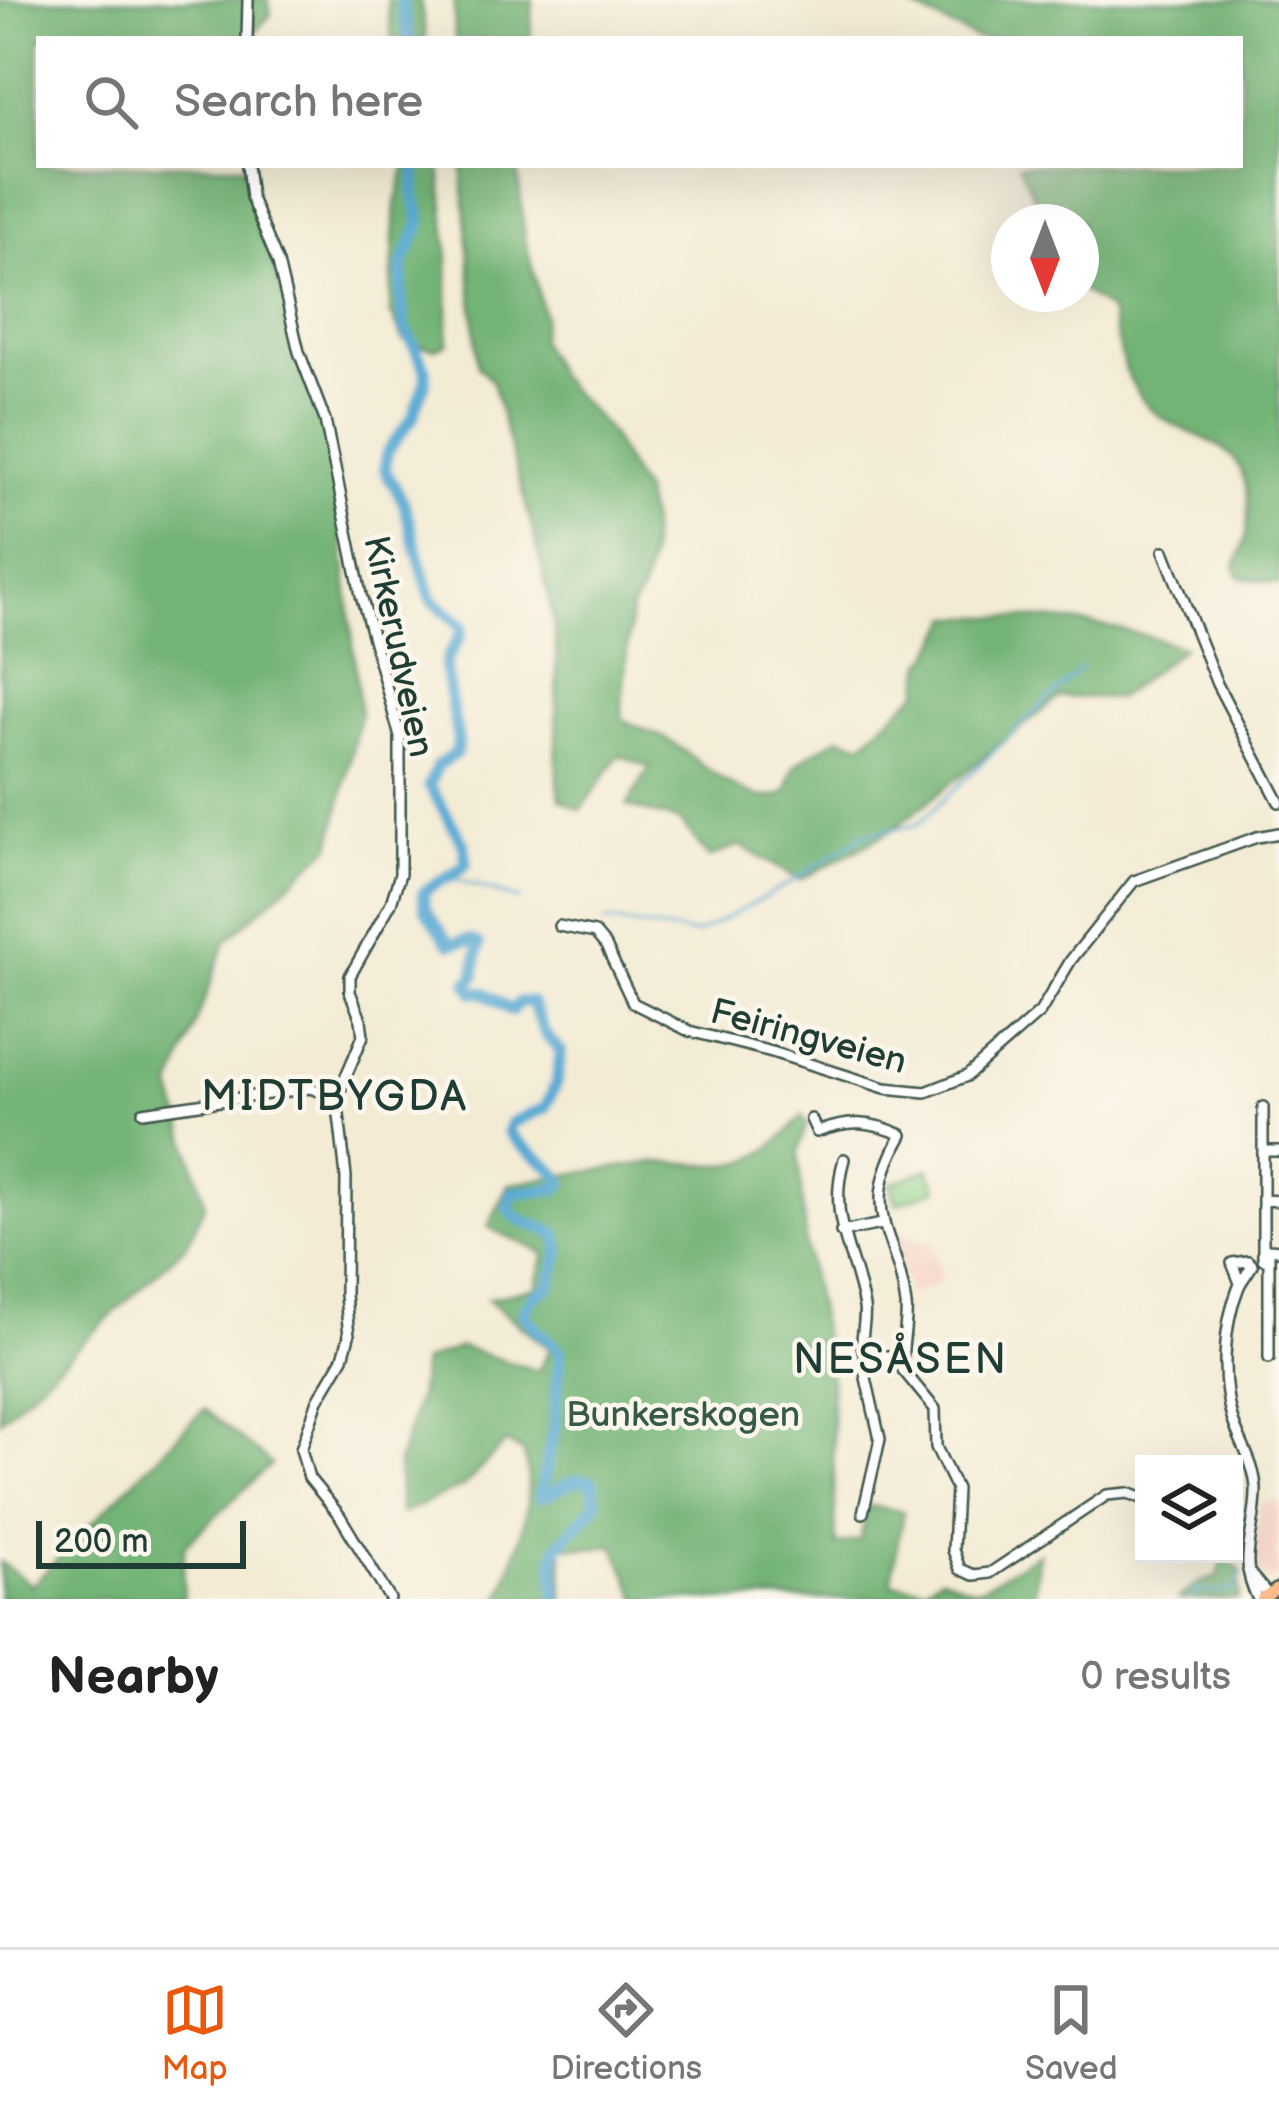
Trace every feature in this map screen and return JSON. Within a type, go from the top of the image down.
[{"type":"street","points":[[248,0],[248,36]]},
{"type":"street","name":"Kirkerudveien","points":[[247,168],[250,198],[278,263],[299,352],[325,420],[361,595],[400,737],[400,874],[391,903],[350,976],[363,1036],[337,1097],[346,1177],[344,1295],[349,1336],[343,1358],[305,1430],[302,1462],[390,1599]]},
{"type":"street","points":[[1163,551],[1217,684],[1279,802]]},
{"type":"street","name":"Feiringveien","points":[[559,926],[595,933],[633,1003],[688,1031],[885,1088],[926,1092],[968,1076],[1040,1012],[1071,960],[1134,881],[1279,833]]},
{"type":"street","points":[[143,1112],[310,1088],[337,1097]]},
{"type":"street","points":[[1263,1107],[1263,1200],[1274,1340],[1269,1358]]},
{"type":"street","points":[[811,1119],[817,1132],[849,1121],[875,1124],[902,1135],[883,1175],[882,1224],[906,1303],[902,1356],[906,1378],[935,1409],[936,1448],[956,1489],[953,1554],[966,1573],[982,1575],[993,1570],[1107,1495],[1135,1495]]},
{"type":"street","points":[[1263,1151],[1279,1151]]},
{"type":"street","points":[[844,1159],[838,1183],[841,1232],[862,1302],[861,1343],[869,1362]]},
{"type":"street","points":[[1263,1200],[1279,1201]]},
{"type":"street","points":[[841,1232],[882,1224]]},
{"type":"street","points":[[1266,1257],[1240,1282],[1232,1308],[1226,1368],[1232,1416],[1255,1476],[1245,1525],[1248,1571],[1267,1595]]},
{"type":"street","points":[[1240,1282],[1232,1263],[1266,1257]]},
{"type":"street","points":[[863,1513],[880,1439],[864,1376],[869,1362],[878,1356],[902,1356]]},
{"type":"shaded area","points":[[903,1228],[903,1236],[932,1243],[940,1271],[937,1285],[911,1295],[892,1241]]},
{"type":"shaded area","points":[[1279,1499],[1279,1576],[1271,1579],[1258,1573],[1254,1543],[1261,1505]]},
{"type":"green space","points":[[0,0],[268,0],[271,14],[252,36],[36,36],[36,168],[244,168],[336,471],[360,715],[331,846],[226,941],[172,1088],[205,1203],[187,1244],[0,1420]]},
{"type":"green space","points":[[387,0],[420,0],[426,36],[392,36]]},
{"type":"green space","points":[[454,0],[533,0],[530,36],[455,36]]},
{"type":"green space","points":[[1279,0],[1279,584],[1240,577],[1235,567],[1248,521],[1245,480],[1237,463],[1212,442],[1164,419],[1133,386],[1110,311],[1099,303],[1099,204],[1037,204],[1020,168],[1243,168],[1243,36],[970,36],[904,3]]},
{"type":"green space","points":[[405,168],[440,168],[448,251],[448,343],[434,349],[404,341],[390,311],[396,204]]},
{"type":"green space","points":[[462,168],[517,168],[525,239],[544,316],[539,339],[557,376],[607,429],[644,495],[650,524],[650,558],[641,594],[631,609],[622,718],[667,739],[708,770],[753,795],[784,793],[797,765],[839,737],[863,743],[919,691],[924,662],[952,617],[1069,621],[1127,631],[1183,648],[1118,698],[1059,697],[894,829],[800,880],[739,845],[709,858],[680,821],[627,806],[650,767],[619,755],[581,810],[560,799],[552,614],[492,381],[478,366]]},
{"type":"green space","name":"Bunkerskogen","points":[[802,1116],[807,1123],[798,1152],[806,1250],[831,1380],[836,1545],[860,1540],[868,1506],[903,1511],[891,1583],[924,1588],[941,1577],[977,1590],[1039,1553],[1033,1599],[638,1599],[614,1545],[562,1546],[563,1599],[500,1599],[526,1509],[524,1453],[506,1442],[464,1486],[400,1514],[398,1462],[419,1394],[422,1362],[460,1347],[538,1371],[550,1349],[487,1299],[536,1287],[545,1254],[488,1227],[508,1185],[635,1165],[743,1162],[780,1140]]},
{"type":"green space","points":[[929,1169],[937,1189],[897,1204],[890,1184]]},
{"type":"green space","points":[[204,1409],[271,1464],[184,1546],[183,1599],[0,1599],[0,1562],[32,1585]]},
{"type":"green space","points":[[1222,1563],[1239,1568],[1239,1599],[1179,1599],[1198,1583],[1218,1577]]},
{"type":"waterway","points":[[401,0],[408,36]]},
{"type":"waterway","points":[[417,168],[414,193],[421,222],[403,263],[401,303],[404,326],[426,370],[425,383],[413,417],[387,452],[385,470],[403,501],[431,599],[462,626],[445,668],[456,753],[437,766],[429,785],[464,845],[466,863],[423,893],[425,909],[450,944],[469,940],[479,944],[474,977],[468,982],[473,992],[485,993],[511,1011],[519,1002],[531,1002],[546,1036],[561,1051],[556,1084],[545,1108],[511,1123],[508,1131],[563,1183],[557,1189],[512,1193],[508,1207],[517,1218],[557,1234],[560,1251],[549,1287],[533,1296],[523,1313],[560,1352],[554,1427],[540,1497],[584,1480],[592,1482],[596,1503],[556,1552],[557,1599]]},
{"type":"waterway","points":[[604,921],[696,934],[787,885],[864,834],[917,825],[1081,668]]},
{"type":"waterway","points":[[445,876],[520,900]]},
{"type":"waterway","points":[[1193,1599],[1193,1589],[1233,1590],[1243,1573]]},
{"type":"district","name":"MIDTBYGDA","points":[[335,1095]]},
{"type":"district","name":"NESÅSEN","points":[[901,1358]]}]
